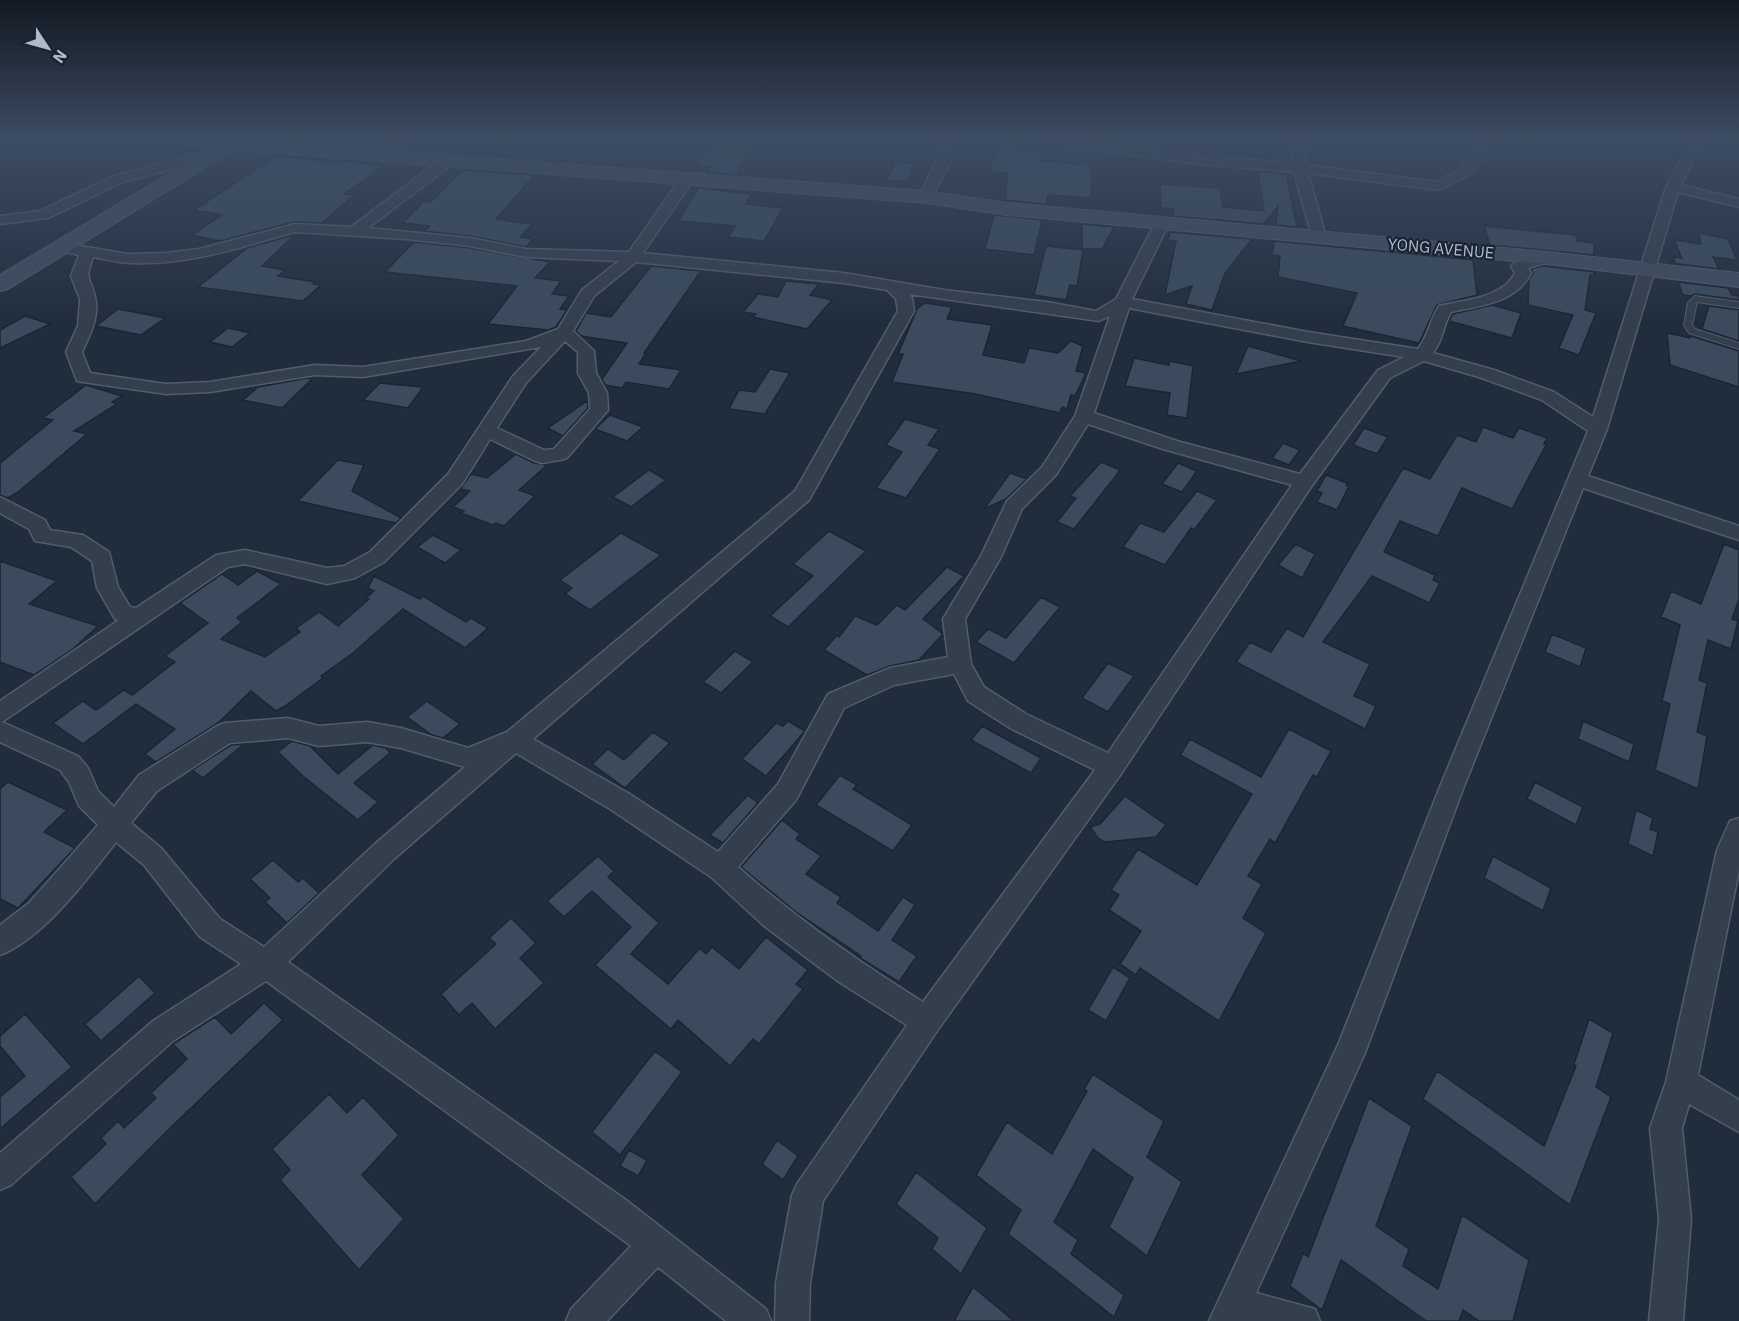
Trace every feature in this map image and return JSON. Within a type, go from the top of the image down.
[{"type":"street","points":[[0,220],[43,215],[71,202]]},
{"type":"street","points":[[0,284],[138,202]]},
{"type":"street","points":[[354,232],[394,202]]},
{"type":"street","points":[[0,713],[216,564],[234,557],[327,576],[348,573],[363,566],[389,547],[454,479],[488,431],[519,380],[564,333],[588,293],[633,258],[672,202]]},
{"type":"street","name":"YONG AVENUE","points":[[957,202],[1007,209],[1547,258],[1739,280]]},
{"type":"street","points":[[1309,202],[1319,237]]},
{"type":"street","points":[[1302,1321],[1229,1313],[1350,1053],[1450,789],[1598,429],[1669,202]]},
{"type":"street","points":[[1112,767],[1018,721],[976,694],[960,664],[954,619],[991,557],[1014,506],[1049,471],[1084,416],[1123,302],[1162,223]]},
{"type":"street","points":[[62,248],[128,260],[166,258],[231,246],[254,237],[295,228],[406,235],[470,242],[526,253],[633,258],[844,279],[1099,316],[1123,302],[1422,356],[1488,374],[1548,396],[1598,429]]},
{"type":"street","points":[[87,252],[80,276],[88,299],[86,326],[74,352],[83,377],[166,389],[210,387],[315,370],[363,372],[530,345],[564,333]]},
{"type":"street","points":[[792,1321],[793,1283],[808,1195],[927,1021],[1112,767],[1304,482],[1384,374],[1422,356],[1434,340],[1438,321],[1445,309],[1490,299],[1511,290],[1522,281],[1524,273],[1519,266],[1547,258]]},
{"type":"street","points":[[893,287],[904,298],[906,311]]},
{"type":"street","points":[[0,1174],[163,1031],[266,964],[385,851],[802,495],[906,311],[918,303],[944,295]]},
{"type":"street","points":[[488,431],[542,457],[560,454],[599,410],[598,393],[587,374],[586,351],[564,333]]},
{"type":"street","points":[[1084,416],[1170,445],[1304,482]]},
{"type":"street","points":[[1576,478],[1739,533]]},
{"type":"street","points":[[0,504],[38,525],[42,536],[76,540],[102,557],[108,588],[123,613],[138,617]]},
{"type":"street","points":[[720,868],[787,792],[836,701],[890,677],[960,664]]},
{"type":"street","points":[[0,942],[39,912],[76,872],[148,783],[225,733],[288,728],[319,736],[367,732],[401,738],[469,758],[514,740]]},
{"type":"street","points":[[0,731],[69,763],[79,776],[88,798],[153,857],[210,928],[266,964],[657,1244],[754,1321]]},
{"type":"street","points":[[514,740],[619,801],[720,868],[773,916],[849,972],[927,1021]]},
{"type":"street","points":[[1666,1321],[1675,1220],[1666,1128],[1681,1082],[1730,850],[1739,829]]},
{"type":"street","points":[[1681,1082],[1739,1117]]},
{"type":"street","points":[[583,1321],[657,1244]]},
{"type":"lane","points":[[1739,305],[1704,299],[1695,300],[1692,303],[1688,325],[1692,331],[1700,335],[1739,346]]},
{"type":"building","points":[[207,202],[346,202],[322,223],[294,222],[220,241],[192,235],[222,215],[194,210]]},
{"type":"building","points":[[423,202],[511,202],[496,219],[532,224],[520,237],[533,239],[526,247],[470,236],[424,231],[430,226],[403,223]]},
{"type":"building","points":[[690,202],[747,202],[745,204],[783,208],[764,241],[728,237],[735,226],[678,221]]},
{"type":"building","points":[[1022,202],[1047,202],[1046,204]]},
{"type":"building","points":[[1161,202],[1222,202],[1223,207],[1264,211],[1263,202],[1292,202],[1297,227],[1276,225],[1278,206],[1264,224],[1172,216],[1174,209],[1161,208]]},
{"type":"building","points":[[994,215],[1042,220],[1034,255],[985,249]]},
{"type":"building","points":[[1082,224],[1114,227],[1102,249],[1082,249]]},
{"type":"building","points":[[1484,226],[1576,235],[1577,241],[1594,243],[1594,255],[1490,245]]},
{"type":"building","points":[[1170,232],[1252,239],[1225,273],[1212,310],[1186,304],[1192,286],[1165,295],[1176,241],[1168,240]]},
{"type":"building","points":[[1699,233],[1728,239],[1737,260],[1713,257],[1719,269],[1671,263],[1670,261],[1675,262],[1673,257],[1682,258],[1674,240],[1701,244]]},
{"type":"building","points":[[294,235],[262,266],[285,270],[278,276],[321,285],[303,301],[198,287],[247,248]]},
{"type":"building","points":[[1274,241],[1473,260],[1477,295],[1437,305],[1419,343],[1343,326],[1357,293],[1278,277],[1280,256],[1272,255]]},
{"type":"building","points":[[414,242],[470,248],[550,262],[535,278],[561,281],[552,294],[569,296],[560,309],[567,310],[556,327],[548,330],[488,324],[517,286],[385,272]]},
{"type":"building","points":[[1046,246],[1083,250],[1077,286],[1070,285],[1066,300],[1034,295]]},
{"type":"building","points":[[651,266],[701,271],[644,353],[646,353],[639,364],[681,370],[669,389],[626,382],[622,388],[605,385],[602,379],[627,343],[581,336],[576,331],[586,313],[611,317]]},
{"type":"building","points":[[1543,266],[1594,272],[1594,276],[1590,275],[1585,310],[1596,313],[1579,355],[1559,348],[1573,315],[1528,305],[1529,279],[1533,274],[1531,269]]},
{"type":"building","points":[[786,281],[819,284],[810,295],[832,300],[807,329],[753,317],[756,314],[743,312],[758,294],[778,297]]},
{"type":"building","points":[[1678,282],[1728,288],[1732,295],[1739,296],[1739,300],[1695,294],[1683,295]]},
{"type":"building","points":[[925,303],[952,307],[947,319],[992,325],[983,355],[1024,363],[1029,348],[1058,353],[1071,341],[1083,346],[1076,371],[1086,373],[1075,396],[1071,395],[1067,409],[1062,407],[1060,413],[976,394],[892,382],[903,354],[898,354],[917,309]]},
{"type":"building","points":[[1492,305],[1521,313],[1512,338],[1449,321],[1453,314]]},
{"type":"building","points":[[1709,306],[1739,310],[1739,341],[1702,329]]},
{"type":"building","points":[[118,309],[165,318],[141,335],[96,326]]},
{"type":"building","points":[[25,316],[50,324],[0,348],[0,330]]},
{"type":"building","points":[[228,328],[250,333],[232,347],[210,342]]},
{"type":"building","points":[[1667,333],[1690,338],[1691,336],[1739,351],[1739,387],[1670,365]]},
{"type":"building","points":[[1248,346],[1301,361],[1236,374]]},
{"type":"building","points":[[1134,358],[1169,365],[1170,361],[1193,366],[1187,418],[1167,415],[1170,393],[1125,386]]},
{"type":"building","points":[[770,369],[790,373],[765,414],[729,409],[739,390],[755,392]]},
{"type":"building","points":[[308,378],[311,380],[282,408],[243,400],[258,387]]},
{"type":"building","points":[[380,383],[423,387],[408,408],[363,400]]},
{"type":"building","points":[[86,385],[122,396],[112,402],[117,404],[74,431],[87,434],[18,492],[8,498],[0,495],[0,463],[53,420],[43,418]]},
{"type":"building","points":[[587,401],[588,408],[563,436],[548,428]]},
{"type":"building","points":[[610,415],[643,427],[627,441],[595,429]]},
{"type":"building","points":[[905,419],[939,429],[928,445],[940,449],[906,498],[876,488],[902,452],[886,445]]},
{"type":"building","points":[[1483,427],[1513,438],[1519,428],[1547,438],[1544,444],[1546,445],[1512,509],[1462,488],[1438,536],[1400,521],[1384,552],[1435,575],[1433,580],[1440,583],[1429,603],[1372,576],[1323,642],[1370,664],[1354,696],[1376,706],[1365,729],[1236,662],[1250,642],[1271,652],[1287,628],[1303,637],[1403,468],[1430,479],[1457,435],[1476,442]]},
{"type":"building","points":[[1364,428],[1388,437],[1377,454],[1353,445]]},
{"type":"building","points":[[1283,443],[1300,450],[1289,465],[1272,458]]},
{"type":"building","points":[[516,454],[534,463],[547,465],[519,490],[535,496],[504,526],[496,523],[493,525],[461,513],[464,511],[453,507],[470,491],[460,489],[471,474],[487,478]]},
{"type":"building","points":[[338,460],[364,465],[352,491],[401,518],[396,523],[298,501]]},
{"type":"building","points":[[1101,462],[1120,470],[1074,529],[1057,522],[1076,498],[1070,496]]},
{"type":"building","points":[[1178,463],[1197,471],[1182,492],[1162,484]]},
{"type":"building","points":[[649,470],[666,480],[631,507],[613,497]]},
{"type":"building","points":[[1010,473],[1027,479],[1006,499],[984,509]]},
{"type":"building","points":[[1326,475],[1347,483],[1346,485],[1349,486],[1337,510],[1317,502],[1322,493],[1317,491]]},
{"type":"building","points":[[1197,491],[1217,500],[1194,530],[1191,528],[1165,565],[1123,547],[1140,523],[1164,532]]},
{"type":"building","points":[[829,531],[866,551],[788,627],[770,616],[813,576],[793,564]]},
{"type":"building","points":[[621,533],[661,555],[590,610],[565,594],[572,588],[560,580]]},
{"type":"building","points":[[433,535],[461,550],[445,563],[417,547]]},
{"type":"building","points":[[1296,544],[1315,554],[1302,578],[1278,565]]},
{"type":"building","points":[[1724,544],[1739,550],[1739,599],[1732,619],[1738,621],[1731,649],[1708,640],[1699,680],[1707,683],[1697,732],[1707,736],[1698,789],[1655,770],[1670,704],[1662,701],[1680,625],[1661,617],[1671,591],[1701,604]]},
{"type":"building","points":[[0,561],[57,581],[29,604],[98,626],[73,649],[34,675],[0,662]]},
{"type":"building","points":[[947,567],[964,576],[923,619],[943,634],[919,660],[890,666],[867,675],[824,650],[837,635],[839,637],[855,616],[877,625],[897,605],[905,610]]},
{"type":"building","points":[[257,571],[281,584],[237,618],[242,622],[221,639],[265,657],[300,632],[296,628],[319,612],[338,626],[369,599],[366,598],[374,591],[368,588],[374,576],[420,599],[423,596],[466,622],[471,618],[488,628],[465,648],[403,609],[354,652],[321,676],[323,678],[285,706],[276,711],[251,691],[218,723],[156,762],[145,754],[175,729],[136,704],[83,744],[53,723],[83,701],[96,710],[124,690],[132,695],[175,662],[165,656],[208,623],[180,603],[222,574],[238,585]]},
{"type":"building","points":[[1041,597],[1060,607],[1014,663],[976,642],[988,629],[1006,638]]},
{"type":"building","points":[[1552,634],[1586,648],[1580,667],[1545,652]]},
{"type":"building","points":[[735,651],[753,662],[721,693],[703,682]]},
{"type":"building","points":[[1108,663],[1134,676],[1108,712],[1082,698]]},
{"type":"building","points":[[427,701],[460,724],[443,738],[432,735],[407,717]]},
{"type":"building","points":[[788,721],[805,731],[766,776],[742,759],[776,723],[783,726]]},
{"type":"building","points":[[1583,721],[1634,744],[1629,762],[1578,739]]},
{"type":"building","points":[[982,726],[1041,758],[1031,773],[971,740]]},
{"type":"building","points":[[1289,729],[1331,751],[1317,777],[1313,775],[1275,843],[1270,839],[1248,876],[1262,884],[1243,918],[1266,933],[1219,1021],[1140,968],[1136,975],[1120,964],[1141,931],[1109,910],[1119,895],[1111,890],[1138,849],[1197,885],[1251,796],[1252,794],[1180,755],[1190,739],[1261,777]]},
{"type":"building","points":[[653,732],[670,743],[625,788],[592,764],[608,749],[624,760]]},
{"type":"building","points":[[292,741],[310,746],[338,774],[373,745],[386,748],[390,753],[354,783],[378,802],[358,820],[304,777],[278,752]]},
{"type":"building","points":[[244,744],[203,778],[192,770],[231,745]]},
{"type":"building","points":[[840,775],[857,785],[853,789],[912,825],[893,851],[816,805]]},
{"type":"building","points":[[8,782],[67,810],[44,832],[75,848],[18,908],[0,899],[0,789]]},
{"type":"building","points":[[1535,782],[1583,807],[1576,825],[1527,799]]},
{"type":"building","points":[[748,795],[758,803],[723,843],[710,835]]},
{"type":"building","points":[[1125,796],[1166,825],[1156,837],[1105,842],[1099,839],[1090,827],[1100,824]]},
{"type":"building","points":[[1636,810],[1653,818],[1650,829],[1658,832],[1653,856],[1628,844]]},
{"type":"building","points":[[782,820],[800,834],[796,839],[821,856],[806,874],[841,897],[837,903],[878,931],[903,897],[915,905],[892,940],[917,956],[899,982],[860,958],[861,956],[796,912],[741,867]]},
{"type":"building","points":[[598,856],[614,871],[608,877],[659,923],[631,954],[668,984],[700,948],[706,954],[712,947],[739,969],[766,937],[808,970],[796,984],[803,989],[759,1044],[753,1039],[730,1066],[678,1020],[671,1029],[595,965],[631,927],[592,891],[564,917],[547,901]]},
{"type":"building","points":[[1493,856],[1551,888],[1543,911],[1484,878]]},
{"type":"building","points":[[273,860],[298,882],[303,878],[319,893],[287,923],[265,902],[270,898],[250,879]]},
{"type":"building","points":[[511,918],[536,943],[520,958],[544,983],[495,1029],[472,1003],[459,1015],[441,994],[496,944],[489,938]]},
{"type":"building","points":[[1113,967],[1130,978],[1106,1021],[1088,1010]]},
{"type":"building","points":[[139,976],[155,993],[101,1041],[85,1024]]},
{"type":"building","points":[[264,1003],[283,1020],[168,1130],[95,1204],[71,1177],[106,1144],[101,1138],[118,1121],[124,1128],[156,1098],[151,1093],[187,1059],[173,1044],[215,1017],[231,1034]]},
{"type":"building","points":[[25,1014],[72,1067],[0,1129],[0,1097],[25,1076],[0,1046],[0,1036]]},
{"type":"building","points":[[1589,1019],[1613,1033],[1596,1087],[1611,1097],[1570,1205],[1423,1099],[1437,1071],[1544,1146],[1576,1066],[1574,1064]]},
{"type":"building","points":[[655,1051],[682,1072],[620,1155],[592,1132]]},
{"type":"building","points":[[1093,1074],[1164,1121],[1147,1157],[1182,1182],[1147,1256],[1109,1227],[1133,1178],[1093,1149],[1054,1222],[1078,1240],[1071,1254],[1124,1295],[1114,1317],[1008,1234],[1021,1210],[976,1175],[1007,1122],[1052,1154],[1087,1091],[1084,1089]]},
{"type":"building","points":[[329,1094],[347,1113],[363,1097],[399,1135],[362,1175],[404,1219],[359,1270],[280,1180],[290,1170],[272,1149]]},
{"type":"building","points":[[1369,1098],[1412,1126],[1376,1226],[1409,1249],[1403,1266],[1438,1289],[1462,1215],[1529,1260],[1513,1321],[1479,1321],[1463,1310],[1459,1321],[1426,1321],[1341,1260],[1322,1310],[1290,1286],[1303,1253],[1308,1257]]},
{"type":"building","points":[[777,1140],[798,1156],[783,1180],[762,1164]]},
{"type":"building","points":[[629,1150],[647,1160],[638,1176],[620,1166]]},
{"type":"building","points":[[916,1172],[987,1228],[961,1274],[932,1249],[938,1238],[896,1204]]},
{"type":"building","points":[[973,1287],[1014,1321],[954,1321]]}]
